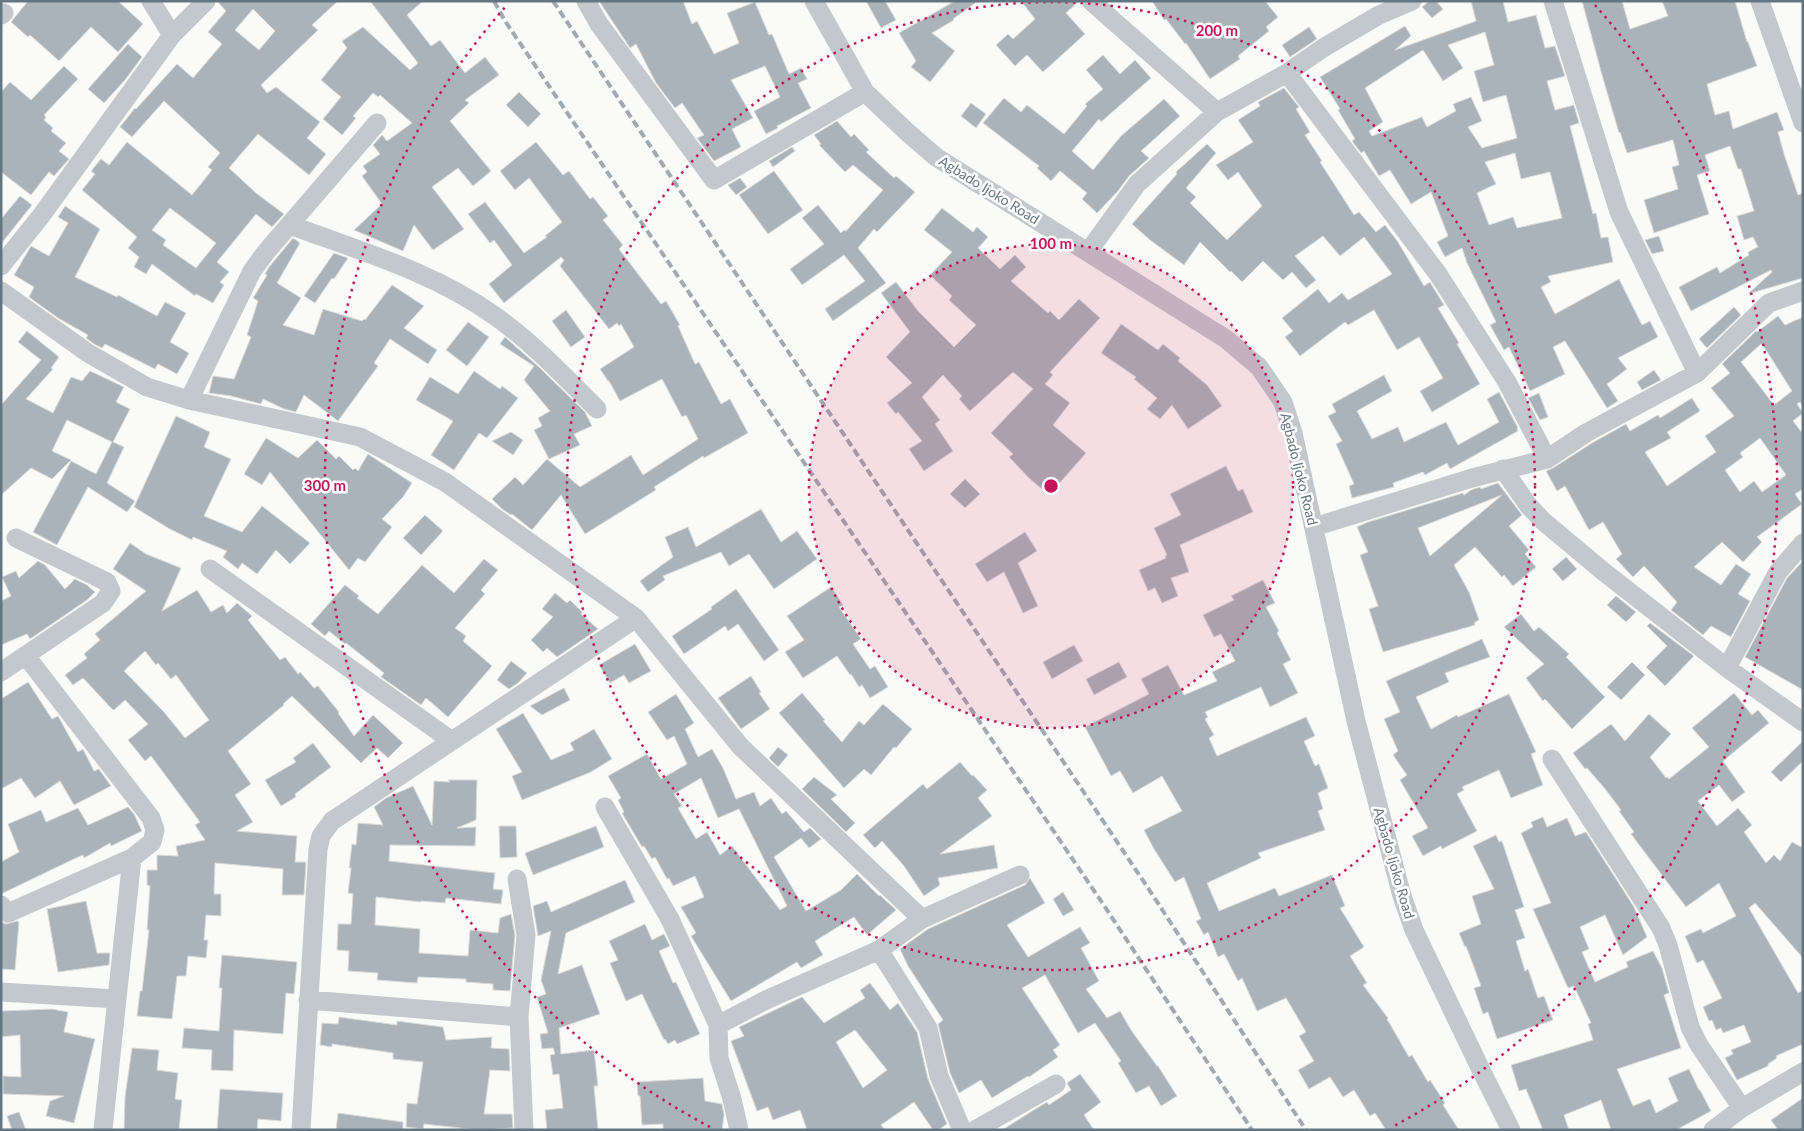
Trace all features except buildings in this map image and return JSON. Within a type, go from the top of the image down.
[{"type":"street","points":[[150,1],[172,35]]},
{"type":"street","points":[[1,266],[41,216],[172,35],[206,1]]},
{"type":"street","points":[[586,1],[599,24],[714,180],[865,92]]},
{"type":"street","name":"Agbado Ijoko Road","points":[[814,1],[865,92],[936,157],[1226,339],[1259,367],[1282,402],[1294,433],[1356,721],[1402,896],[1414,930],[1511,1130]]},
{"type":"street","points":[[1091,1],[1217,112]]},
{"type":"street","points":[[1088,252],[1138,184],[1217,112],[1287,73],[1323,48],[1379,15],[1412,1]]},
{"type":"street","points":[[1553,1],[1619,212],[1697,373]]},
{"type":"street","points":[[1760,1],[1803,123]]},
{"type":"street","points":[[1287,73],[1438,274],[1507,382],[1547,459]]},
{"type":"street","points":[[189,400],[252,271],[377,123]]},
{"type":"street","points":[[290,225],[431,278],[465,297],[495,316],[540,352],[597,408]]},
{"type":"street","points":[[1,290],[88,353],[147,387],[189,400],[360,437],[445,482],[636,618],[740,746],[922,919]]},
{"type":"street","points":[[1314,527],[1503,469],[1547,459],[1586,433],[1697,373],[1769,303],[1803,291]]},
{"type":"street","points":[[1503,469],[1528,505],[1543,521],[1604,572],[1727,668],[1803,722]]},
{"type":"street","points":[[1,672],[104,603],[111,591],[107,582],[16,538]]},
{"type":"street","points":[[1727,668],[1778,572],[1803,543]]},
{"type":"street","points":[[210,569],[452,742]]},
{"type":"street","points":[[301,1130],[318,849],[321,836],[332,821],[636,618]]},
{"type":"street","points":[[1,906],[8,913],[132,858],[152,842],[155,830],[151,818],[26,656]]},
{"type":"street","points":[[1552,759],[1661,928],[1668,945],[1690,1027],[1699,1045],[1742,1108]]},
{"type":"street","points":[[605,807],[670,919],[718,1025],[719,1058],[732,1098],[739,1130]]},
{"type":"street","points":[[103,1130],[132,858]]},
{"type":"street","points":[[718,1025],[766,1000],[879,950],[922,919],[1020,874]]},
{"type":"street","points":[[518,879],[526,935],[518,1018],[524,1130]]},
{"type":"street","points":[[879,950],[928,1028],[939,1076],[962,1130]]},
{"type":"street","points":[[1,992],[117,999]]},
{"type":"street","points":[[308,1000],[518,1018]]},
{"type":"street","points":[[1713,1130],[1742,1108],[1803,1072]]},
{"type":"street","points":[[975,1130],[1056,1084]]},
{"type":"railway","points":[[494,1],[505,21],[1105,907],[1252,1130]]},
{"type":"railway","points":[[553,1],[1148,888],[1306,1130]]}]
